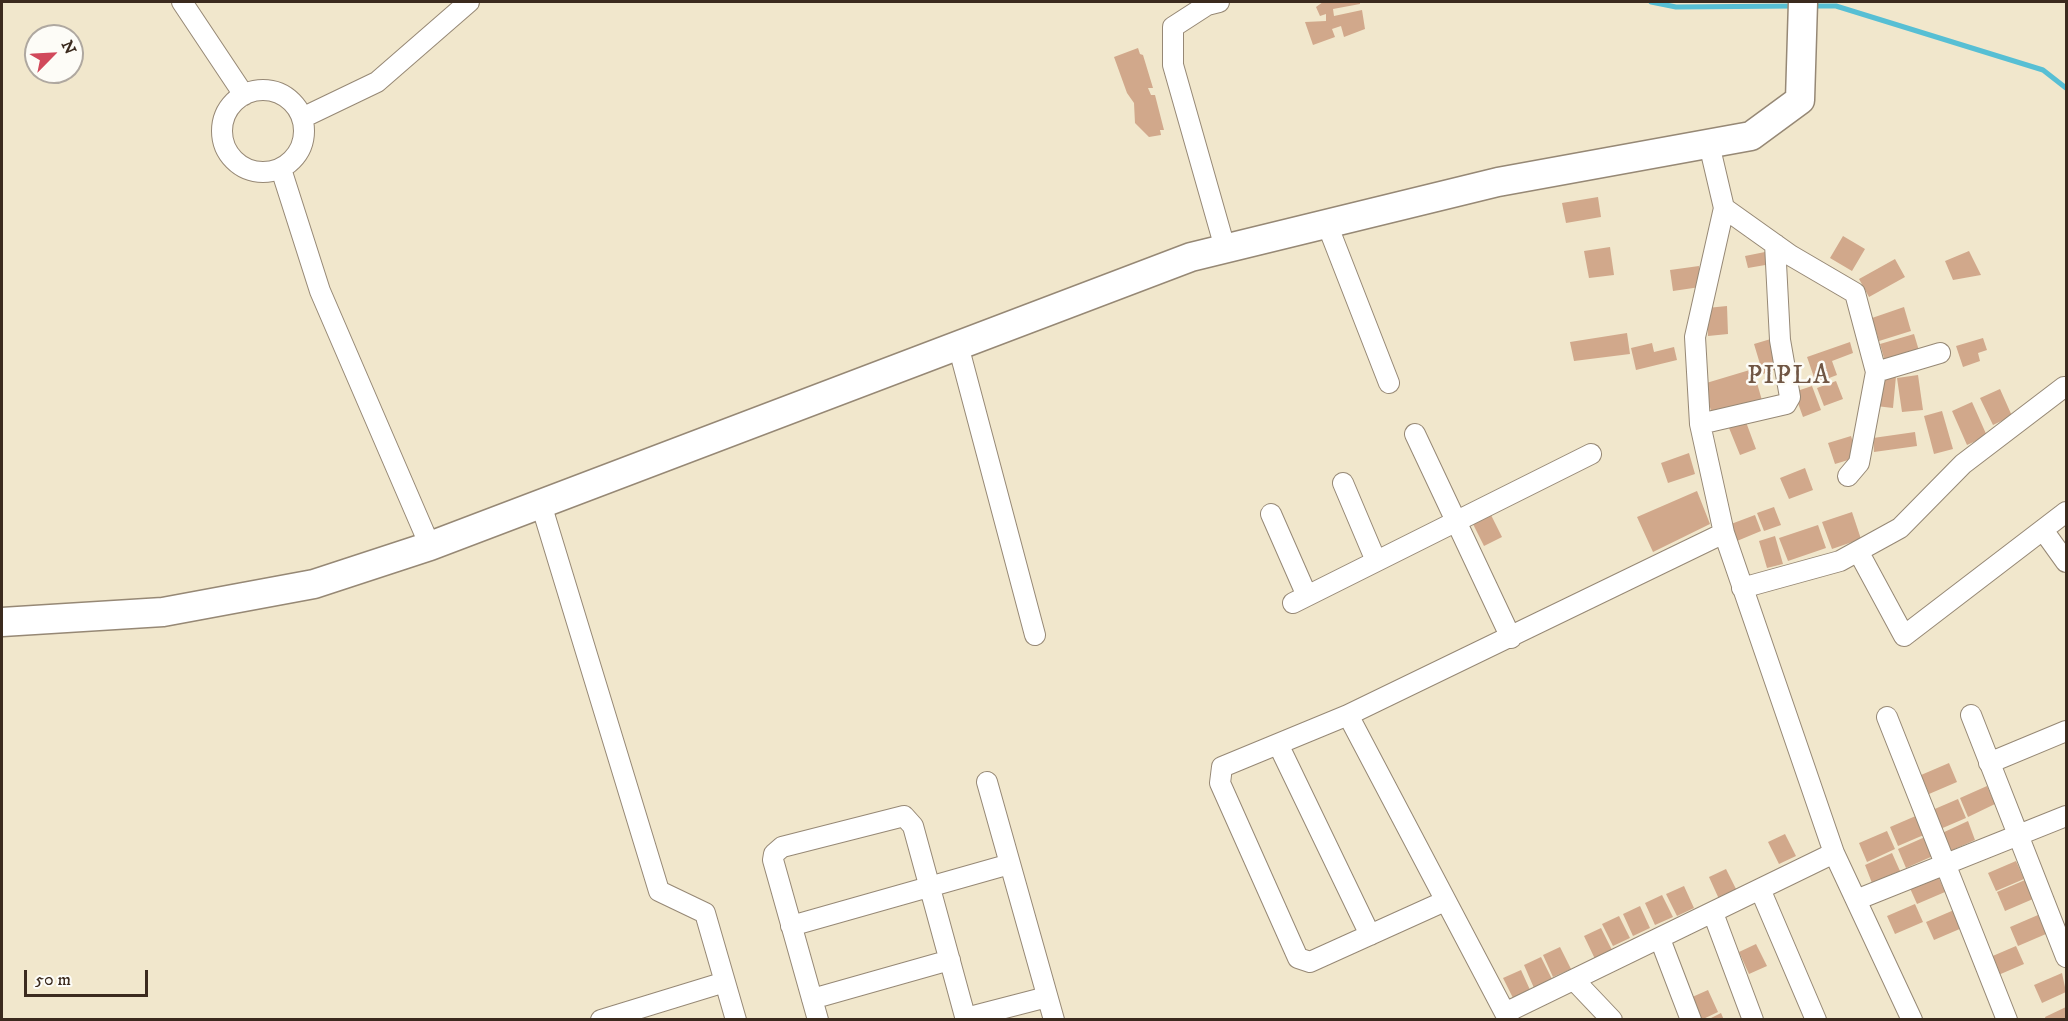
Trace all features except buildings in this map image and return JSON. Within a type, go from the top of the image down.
[{"type":"street","points":[[182,2],[244,94]]},
{"type":"street","points":[[302,118],[377,82],[469,2]]},
{"type":"street","points":[[1219,2],[1207,5],[1173,27],[1173,65],[1225,249]]},
{"type":"street","points":[[2,622],[164,612],[314,584],[430,546],[1191,257],[1498,182],[1751,136],[1800,100],[1803,10]]},
{"type":"street","points":[[272,91],[285,96],[302,118],[304,130],[298,153],[280,169],[267,172],[253,171],[240,165],[230,155],[224,142],[222,129],[233,103],[244,94],[272,91]]},
{"type":"street","points":[[1709,144],[1724,208],[1695,337],[1700,424],[1724,533],[1834,853],[1912,1020]]},
{"type":"street","points":[[280,169],[320,291],[430,546]]},
{"type":"street","points":[[1724,208],[1775,244],[1855,293],[1876,372],[1859,463],[1848,476]]},
{"type":"street","points":[[1327,224],[1389,383]]},
{"type":"street","points":[[1700,424],[1786,404],[1790,397],[1779,340],[1775,244]]},
{"type":"street","points":[[958,345],[1035,635]]},
{"type":"street","points":[[1876,372],[1940,353]]},
{"type":"street","points":[[1742,588],[1840,561],[1900,528],[1963,464],[2066,390]]},
{"type":"street","points":[[1415,434],[1511,638]]},
{"type":"street","points":[[1271,514],[1300,599],[1591,454]]},
{"type":"street","points":[[1343,483],[1376,561]]},
{"type":"street","points":[[541,504],[659,891],[705,913],[736,1020]]},
{"type":"street","points":[[1858,551],[1904,636],[2067,512]]},
{"type":"street","points":[[2043,530],[2067,562]]},
{"type":"street","points":[[1445,901],[1310,962],[1298,958],[1220,783],[1222,767],[1348,715],[1724,533]]},
{"type":"street","points":[[1348,715],[1507,1016],[1834,853]]},
{"type":"street","points":[[1971,715],[2067,957]]},
{"type":"street","points":[[1887,717],[2007,1020]]},
{"type":"street","points":[[1989,763],[2067,731]]},
{"type":"street","points":[[1278,744],[1370,935]]},
{"type":"street","points":[[987,782],[1053,1020]]},
{"type":"street","points":[[818,1020],[773,860],[774,854],[782,847],[904,816],[913,826],[966,1019],[1047,997]]},
{"type":"street","points":[[1856,900],[2067,816]]},
{"type":"street","points":[[791,926],[1010,864]]},
{"type":"street","points":[[1760,889],[1816,1020]]},
{"type":"street","points":[[1713,913],[1753,1020]]},
{"type":"street","points":[[1659,939],[1691,1020]]},
{"type":"street","points":[[812,999],[950,960]]},
{"type":"street","points":[[1575,981],[1612,1020]]},
{"type":"street","points":[[601,1020],[725,982]]},
{"type":"waterway","points":[[1651,2],[1676,7],[1796,6]]},
{"type":"waterway","points":[[1811,6],[1836,6],[2043,70],[2066,88]]},
{"type":"district","name":"PIPLA","points":[[1789,378]]}]
